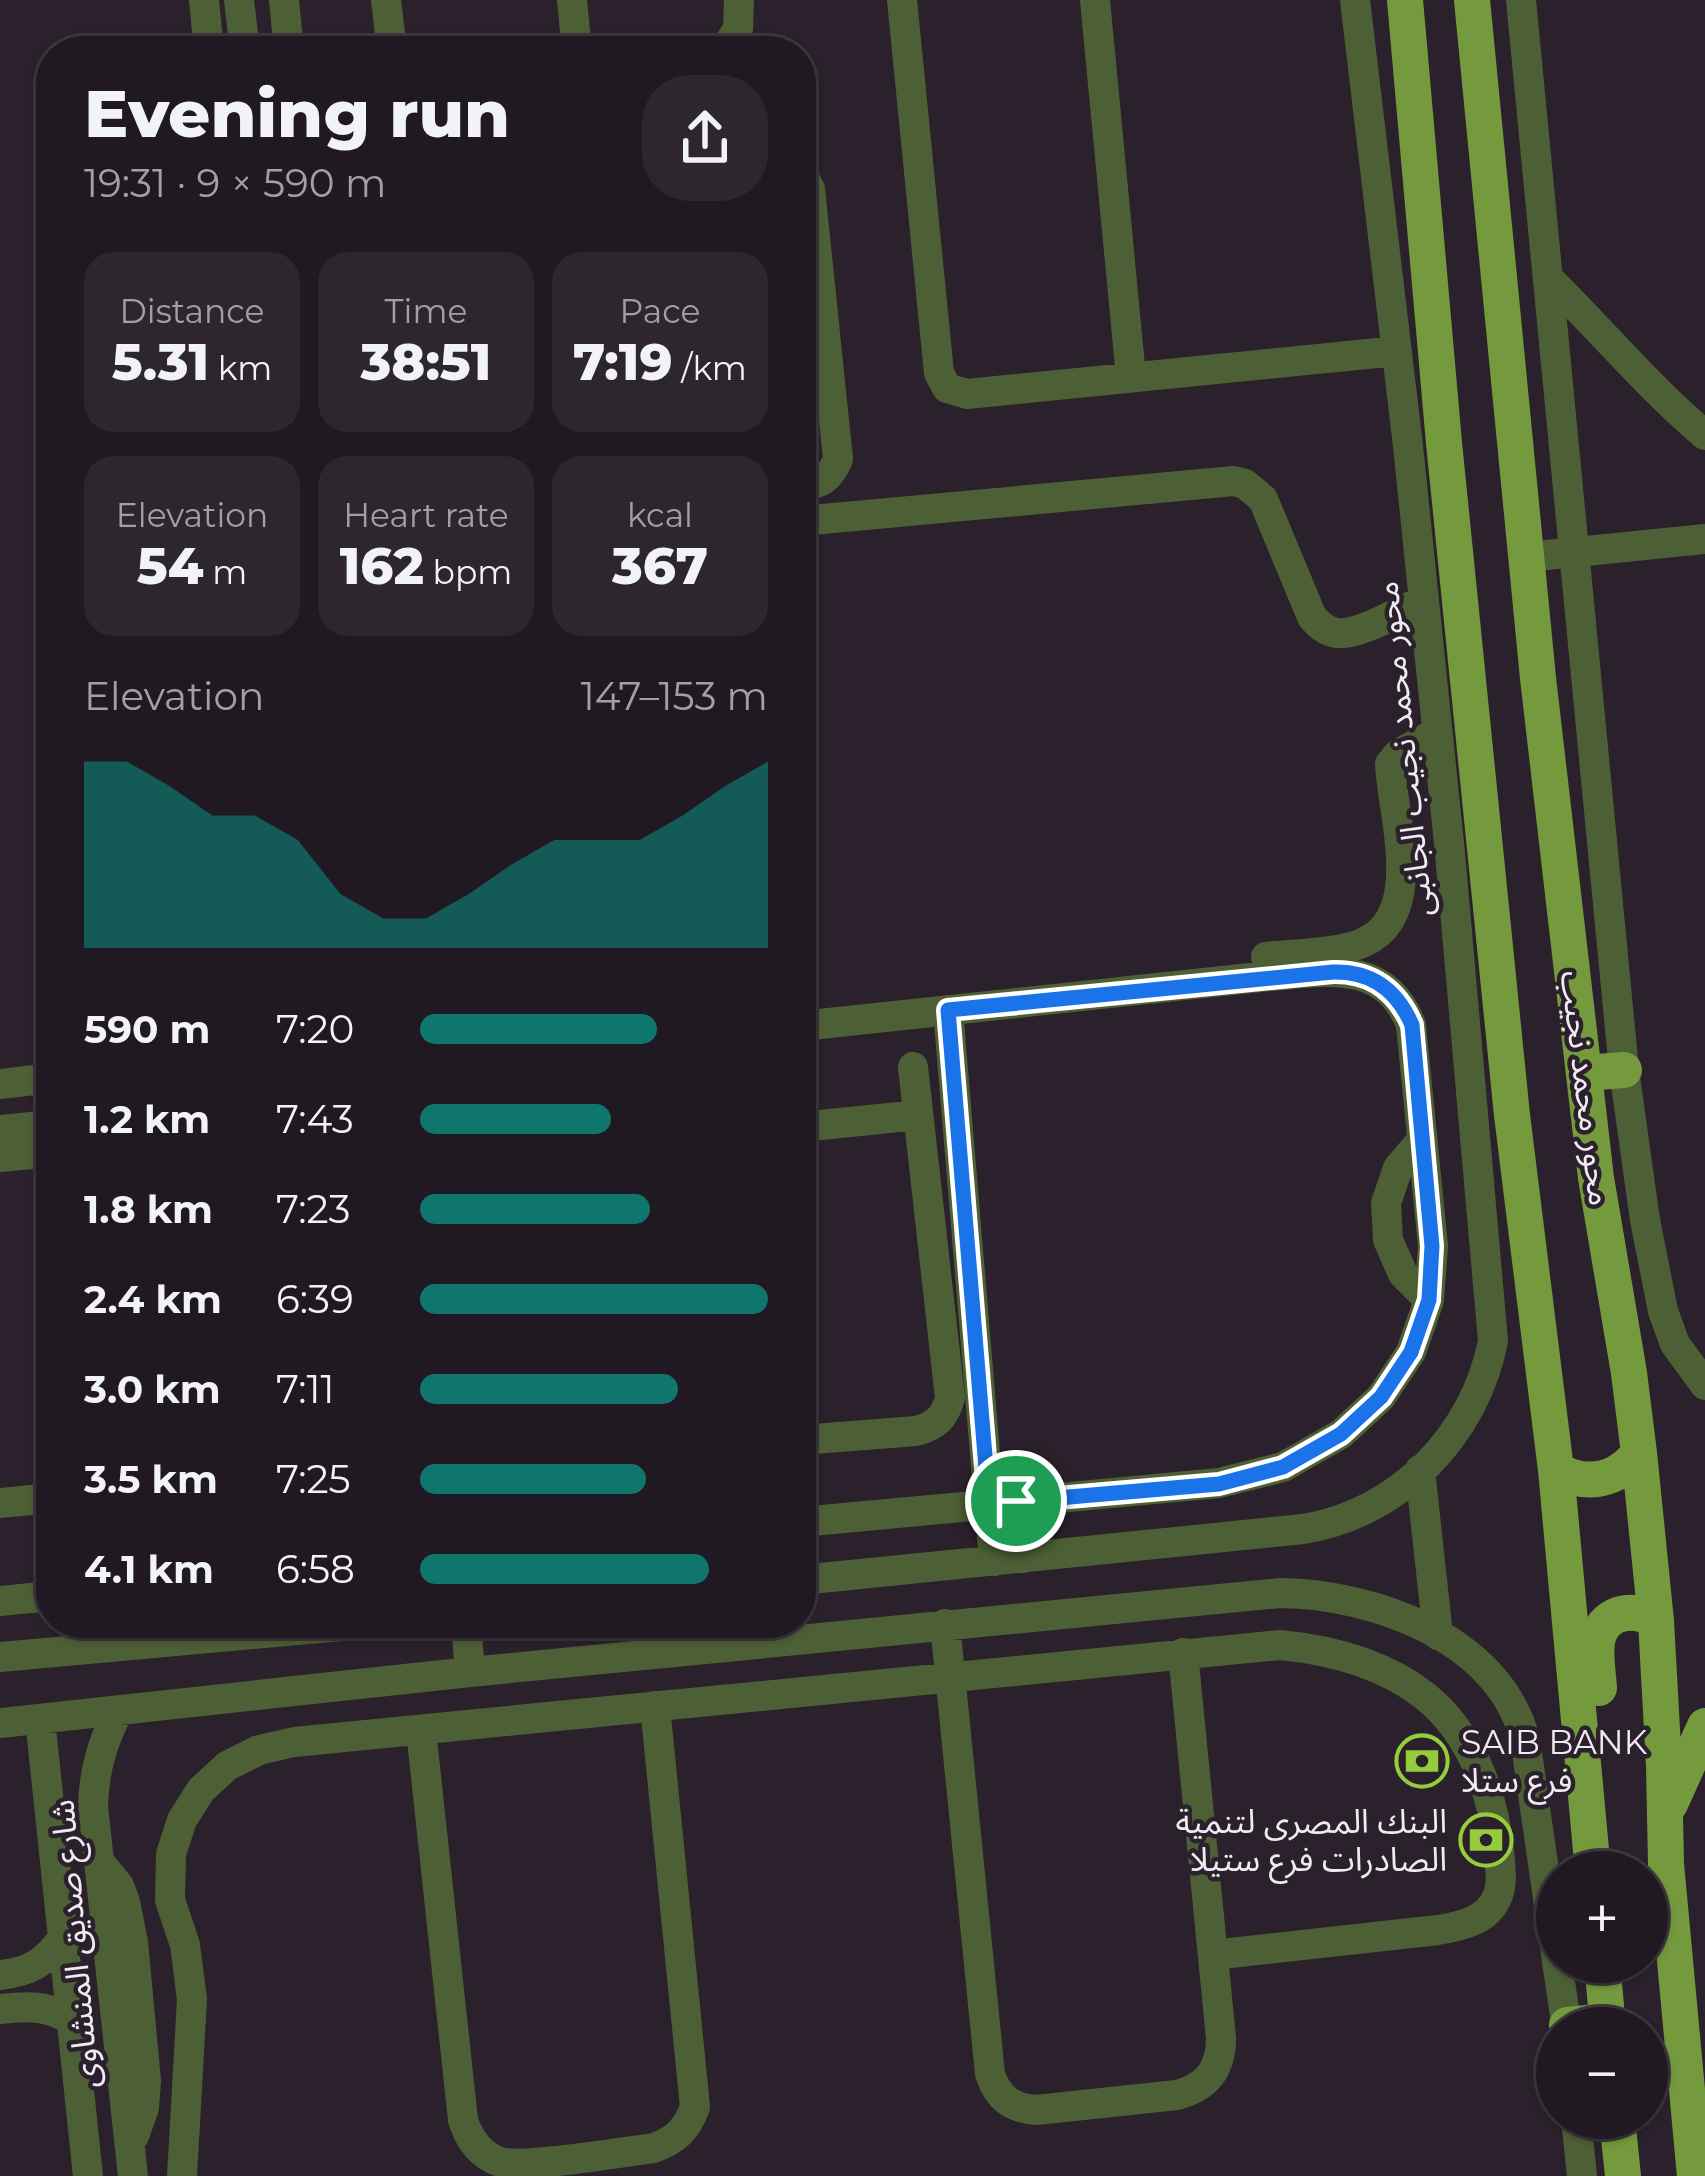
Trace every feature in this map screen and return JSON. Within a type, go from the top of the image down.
[{"type":"main road","name":"محور محمد نجيب","points":[[1474,4],[1527,557],[1584,1073],[1639,1453],[1656,1621],[1666,1864],[1695,2176]]},
{"type":"main road","points":[[1404,7],[1426,444],[1468,851],[1512,1114],[1556,1471],[1591,1851]]},
{"type":"main road","points":[[1584,1073],[1624,1070]]},
{"type":"main road","points":[[1556,1471],[1577,1480],[1601,1480],[1623,1470],[1639,1453]]},
{"type":"main road","points":[[1582,1753],[1600,1727],[1597,1645],[1602,1628],[1623,1613],[1640,1613],[1656,1621]]},
{"type":"main road","points":[[1665,1818],[1705,1726]]},
{"type":"main road","points":[[1619,2139],[1623,2176]]},
{"type":"street","points":[[205,0],[208,36]]},
{"type":"street","points":[[239,0],[243,36]]},
{"type":"street","points":[[284,0],[288,36]]},
{"type":"street","points":[[386,0],[390,36]]},
{"type":"street","points":[[572,0],[576,36]]},
{"type":"street","points":[[734,36],[741,14],[739,0]]},
{"type":"street","points":[[902,0],[939,373],[956,392],[1397,351]]},
{"type":"street","points":[[1095,0],[1131,377]]},
{"type":"street","name":"محور محمد نجيب الجانبى","points":[[816,1578],[1322,1526],[1376,1505],[1420,1470],[1448,1441],[1482,1384],[1493,1341],[1468,851],[1437,732],[1424,600],[1426,444],[1397,351],[1355,0]]},
{"type":"street","points":[[1521,0],[1624,1070],[1663,1311],[1675,1344],[1705,1385]]},
{"type":"street","points":[[816,247],[838,459],[831,474],[816,485]]},
{"type":"street","points":[[1548,278],[1594,322],[1629,365],[1705,435]]},
{"type":"street","points":[[816,520],[1234,481],[1263,500],[1312,617],[1324,629],[1349,633],[1424,600]]},
{"type":"street","points":[[1527,557],[1705,538]]},
{"type":"street","points":[[816,1004],[1338,950],[1369,940],[1392,918],[1402,887],[1390,764],[1398,754],[1437,732]]},
{"type":"street","points":[[816,1024],[1260,977],[1363,975],[1389,989],[1412,1025],[1432,1246],[1429,1300],[1411,1352],[1381,1397],[1341,1434],[1283,1467],[1219,1484],[816,1521]]},
{"type":"street","points":[[948,1010],[1009,1559]]},
{"type":"street","points":[[816,1439],[916,1431],[929,1428],[947,1410],[950,1398],[913,1067]]},
{"type":"street","points":[[0,1084],[36,1080]]},
{"type":"street","points":[[816,1125],[918,1115]]},
{"type":"street","points":[[0,1130],[36,1126]]},
{"type":"street","points":[[1422,1140],[1398,1168],[1386,1203],[1388,1240],[1403,1274],[1429,1300]]},
{"type":"street","points":[[0,1157],[36,1153]]},
{"type":"street","points":[[1420,1470],[1438,1635]]},
{"type":"street","points":[[0,1503],[36,1499]]},
{"type":"street","points":[[816,1637],[1293,1593],[1360,1602],[1438,1635],[1495,1681],[1520,1723],[1540,1851]]},
{"type":"street","points":[[0,1601],[36,1597]]},
{"type":"street","points":[[945,1624],[990,2074],[1005,2102],[1020,2109],[1177,2095],[1193,2091],[1216,2069],[1221,2054],[1214,1955],[1183,1653]]},
{"type":"street","points":[[0,1658],[212,1638]]},
{"type":"street","points":[[467,1638],[470,1672]]},
{"type":"street","points":[[0,1723],[806,1638]]},
{"type":"street","points":[[182,2176],[192,1999],[188,1957],[170,1900],[171,1854],[182,1820],[201,1790],[227,1766],[259,1750],[294,1742],[1280,1645],[1349,1657],[1425,1696],[1466,1745],[1487,1790],[1501,1873],[1498,1895],[1486,1914],[1467,1925],[1214,1955]]},
{"type":"street","points":[[421,1730],[464,2120],[467,2133],[485,2155],[512,2164],[654,2148],[681,2133],[695,2107],[655,1706]]},
{"type":"street","name":"شارع صديق المنشاوى","points":[[119,1710],[96,1767],[93,1806],[131,2162]]},
{"type":"street","name":"شارع صديق المنشاوى","points":[[40,1719],[88,2176]]},
{"type":"street","points":[[45,1771],[65,1763],[96,1767]]},
{"type":"street","points":[[98,1859],[125,1901],[138,2002],[146,2096],[131,2162]]},
{"type":"street","points":[[0,1976],[34,1968],[62,1939]]},
{"type":"street","points":[[138,2002],[192,1999]]},
{"type":"street","points":[[0,2009],[38,2006],[71,2020]]},
{"type":"street","points":[[1578,2139],[1582,2176]]},
{"type":"place","name":"SAIB BANK فرع ستلا","points":[[1422,1761]]},
{"type":"place","name":"البنك المصرى لتنمية الصادرات فرع ستيلا","points":[[1486,1840]]},
{"type":"route","points":[[1333,972],[1363,975],[1389,989],[1412,1025],[1432,1246],[1429,1300],[1411,1352],[1381,1397],[1341,1434],[1283,1467],[1219,1484],[1016,1501],[989,1504],[948,1010],[1333,972]]}]
